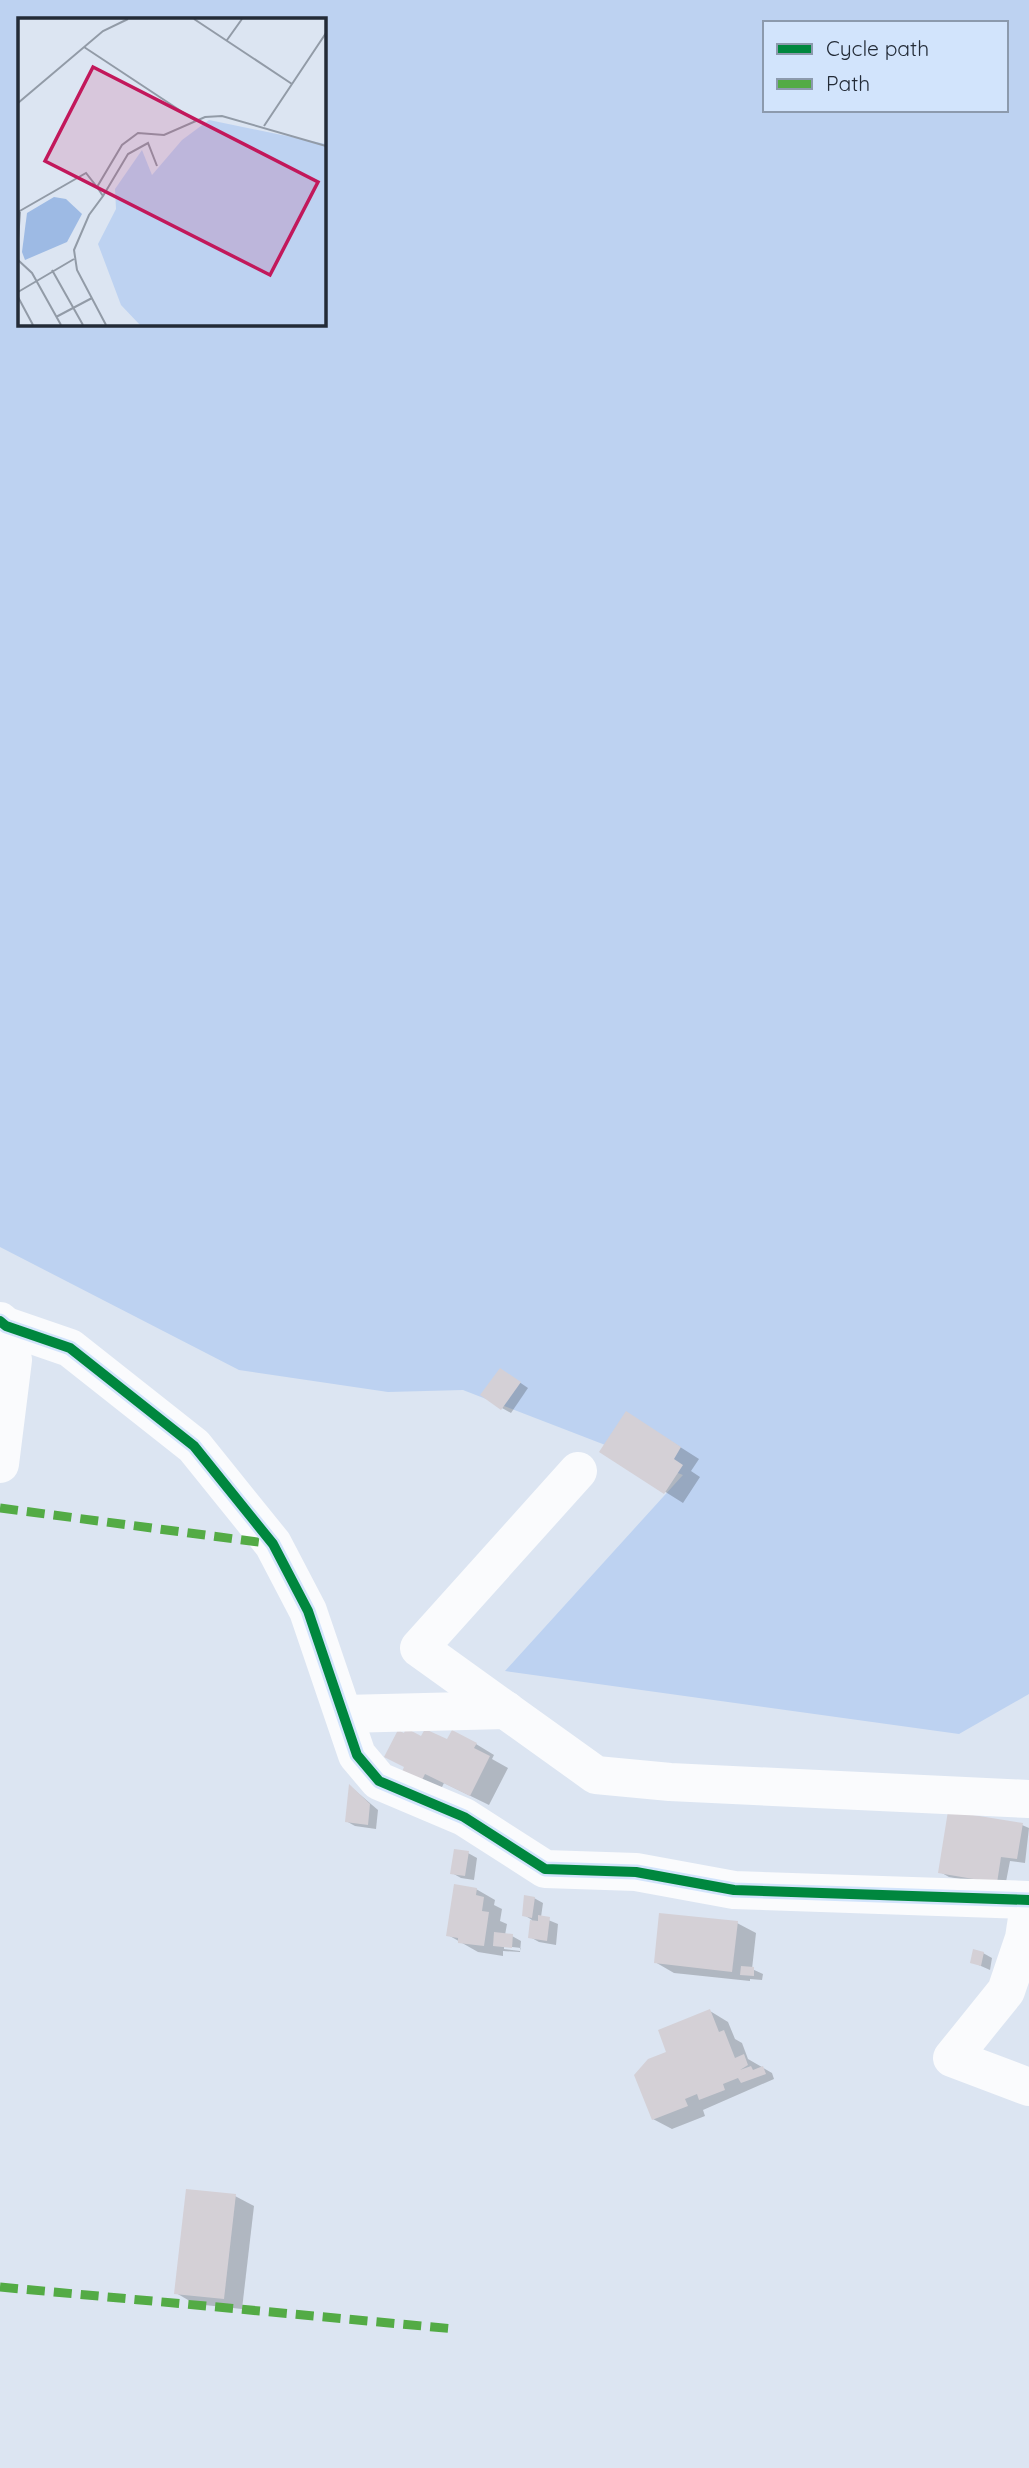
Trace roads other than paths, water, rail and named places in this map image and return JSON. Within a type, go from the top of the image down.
[{"type":"street","points":[[0,1464],[13,1360],[3,1324]]},
{"type":"street","points":[[3,1324],[70,1348],[194,1446],[273,1544],[308,1611],[357,1755],[379,1781],[464,1817],[545,1870],[636,1871],[734,1890],[1029,1902],[1024,1938],[1006,1991],[951,2058],[1029,2087]]},
{"type":"street","points":[[578,1471],[419,1648],[596,1774],[670,1782],[1029,1800]]},
{"type":"street","points":[[344,1714],[506,1710]]}]
